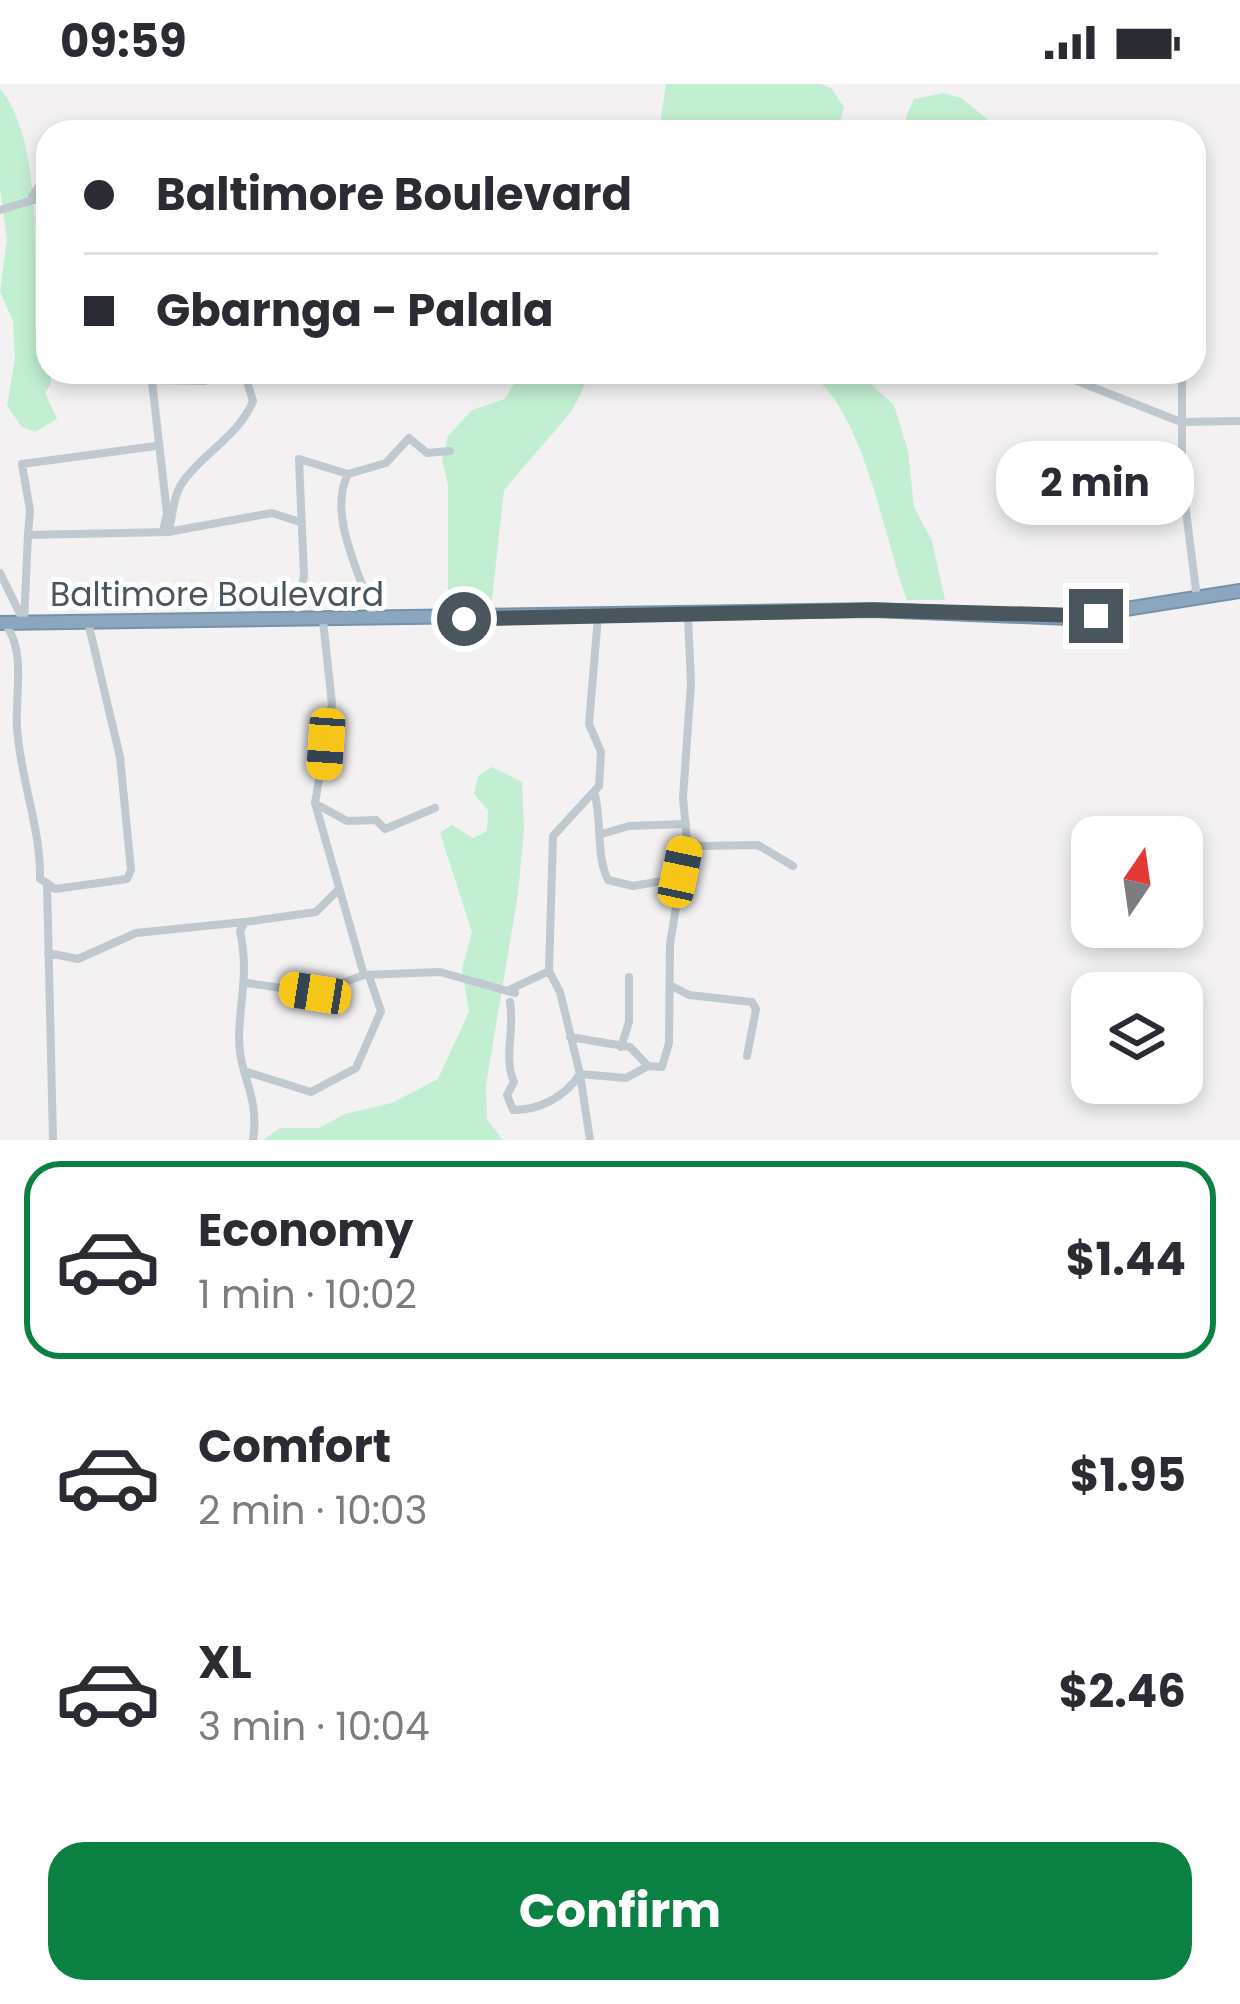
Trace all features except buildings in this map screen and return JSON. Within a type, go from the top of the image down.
[{"type":"highway","name":"Baltimore Boulevard","points":[[2,623],[1010,612],[1070,618],[1240,591]]},
{"type":"street","points":[[0,209],[36,199]]},
{"type":"street","points":[[152,384],[165,532]]},
{"type":"street","points":[[165,532],[186,476],[247,418],[254,401],[244,384]]},
{"type":"street","points":[[1084,384],[1181,422],[1240,421]]},
{"type":"street","points":[[1182,384],[1189,557],[1198,600]]},
{"type":"street","points":[[297,608],[304,576],[299,459],[348,474],[386,464],[409,438],[427,453],[449,451]]},
{"type":"street","points":[[25,622],[30,510],[22,464],[156,446]]},
{"type":"street","points":[[348,474],[341,488],[350,549],[374,620]]},
{"type":"street","points":[[28,535],[165,532],[272,513],[301,522]]},
{"type":"street","points":[[0,573],[25,622]]},
{"type":"street","points":[[580,1074],[626,1078],[649,1066],[662,1067],[669,1042],[670,985],[687,840],[688,616]]},
{"type":"street","points":[[598,617],[589,724],[601,752],[595,795],[604,833],[599,857],[608,880],[633,886],[680,878]]},
{"type":"street","points":[[244,1071],[311,1092],[356,1068],[382,1011],[366,976],[315,802],[332,704],[323,621]]},
{"type":"street","points":[[2,623],[16,640],[20,747],[37,828],[40,879],[55,889],[127,879],[131,870],[120,758],[88,622]]},
{"type":"street","points":[[590,1140],[580,1074],[549,971],[553,836],[572,810],[595,795]]},
{"type":"street","points":[[315,802],[330,814],[376,820],[385,829],[434,808]]},
{"type":"street","points":[[604,833],[629,826],[686,824]]},
{"type":"street","points":[[687,840],[699,846],[758,845],[794,866]]},
{"type":"street","points":[[47,883],[52,1140]]},
{"type":"street","points":[[48,952],[78,959],[136,933],[316,912],[340,888]]},
{"type":"street","points":[[245,922],[240,931],[248,983],[239,1040],[258,1109],[253,1140]]},
{"type":"street","points":[[511,995],[549,971]]},
{"type":"street","points":[[248,983],[315,993],[366,976],[440,972],[511,995]]},
{"type":"street","points":[[621,1047],[629,1022],[629,977]]},
{"type":"street","points":[[670,985],[689,994],[752,1003],[756,1010],[747,1056]]},
{"type":"street","points":[[511,995],[512,1036],[506,1065],[514,1082],[507,1095],[513,1110],[559,1099],[580,1074]]},
{"type":"street","points":[[570,1037],[638,1052],[649,1066]]},
{"type":"green space","points":[[666,84],[820,84],[831,88],[844,107],[840,120],[661,120]]},
{"type":"green space","points":[[0,88],[15,113],[31,174],[36,384],[51,384],[45,393],[57,419],[35,432],[22,427],[7,406],[15,358],[13,321],[0,292],[7,239],[0,188]]},
{"type":"green space","points":[[943,93],[961,98],[989,120],[906,120],[914,99]]},
{"type":"green space","points":[[514,384],[585,384],[572,411],[504,490],[491,608],[448,608],[448,485],[442,459],[448,436],[472,410],[505,399]]},
{"type":"green space","points":[[821,384],[870,384],[894,405],[908,451],[914,507],[932,541],[945,600],[907,600],[870,476]]},
{"type":"green space","points":[[492,767],[522,782],[524,830],[486,1085],[487,1119],[503,1140],[263,1140],[280,1128],[319,1128],[345,1114],[392,1103],[438,1079],[469,1012],[462,969],[472,932],[440,833],[452,825],[473,838],[487,831],[488,810],[474,794],[478,776]]},
{"type":"route","points":[[464,619],[874,610],[1096,616]]}]
